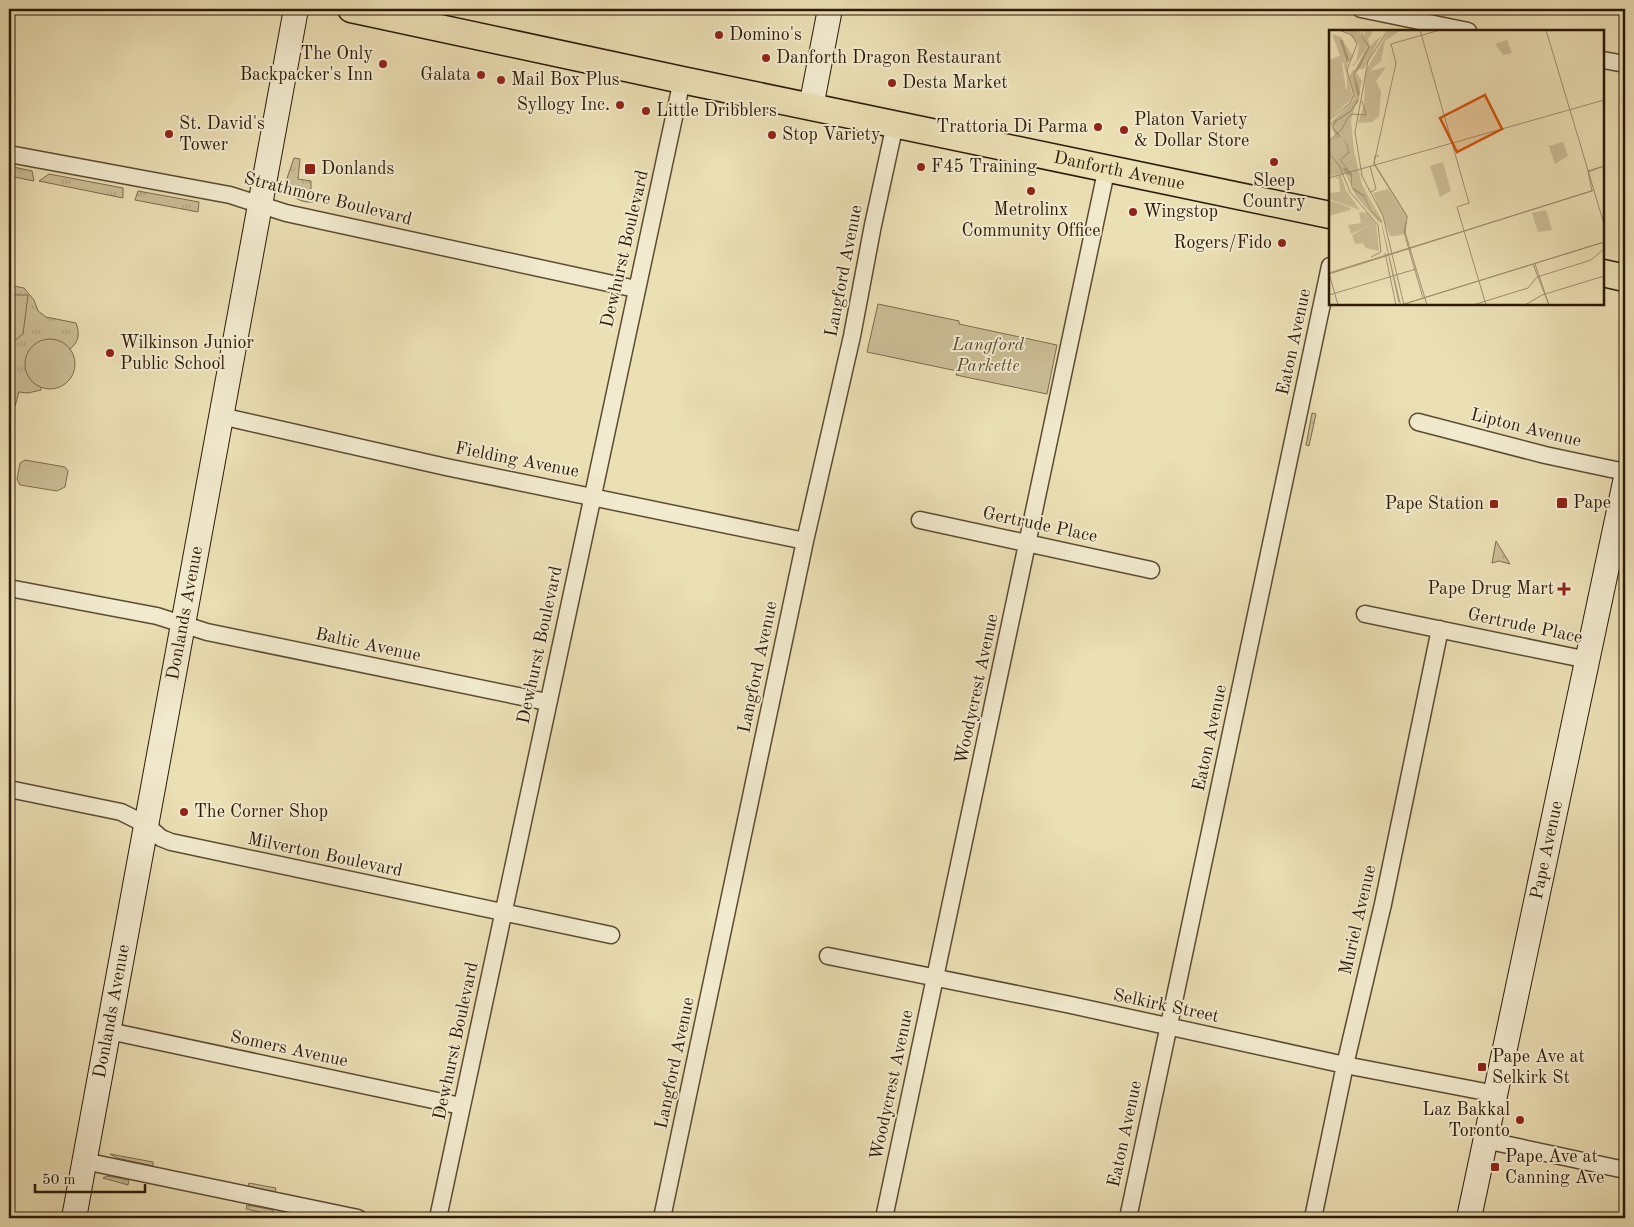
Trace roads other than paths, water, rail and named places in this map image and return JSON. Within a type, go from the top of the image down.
[{"type":"main road","name":"Danforth Avenue","points":[[351,9],[391,13],[682,80],[1107,167],[1329,215]]},
{"type":"main road","points":[[1604,273],[1625,278]]},
{"type":"street","name":"Donlands Avenue","points":[[74,1218],[296,9]]},
{"type":"street","points":[[812,107],[830,9]]},
{"type":"street","points":[[1361,9],[1463,30]]},
{"type":"street","points":[[1604,60],[1625,64]]},
{"type":"street","name":"Dewhurst Boulevard","points":[[438,1218],[505,913],[547,702],[594,496],[636,289],[682,80]]},
{"type":"street","name":"Langford Avenue","points":[[662,1218],[805,541],[852,336],[895,124]]},
{"type":"street","name":"Strathmore Boulevard","points":[[9,154],[230,196],[260,205],[636,289]]},
{"type":"street","name":"Woodycrest Avenue","points":[[884,1218],[1107,167]]},
{"type":"street","name":"Eaton Avenue","points":[[1128,1218],[1329,271]]},
{"type":"street","name":"Fielding Avenue","points":[[222,416],[446,467],[805,541]]},
{"type":"street","name":"Lipton Avenue","points":[[1418,422],[1545,455],[1625,472]]},
{"type":"street","name":"Pape Avenue","points":[[1469,1218],[1625,482]]},
{"type":"street","name":"Gertrude Place","points":[[920,520],[1151,570]]},
{"type":"street","name":"Baltic Avenue","points":[[9,588],[158,616],[207,632],[547,702]]},
{"type":"street","name":"Gertrude Place","points":[[1366,614],[1588,660]]},
{"type":"street","name":"Muriel Avenue","points":[[1313,1218],[1345,1065],[1383,904],[1440,629]]},
{"type":"street","name":"Milverton Boulevard","points":[[9,789],[121,812],[145,824],[161,838],[171,842],[611,935]]},
{"type":"street","name":"Selkirk Street","points":[[828,956],[1345,1065],[1496,1094]]},
{"type":"street","name":"Somers Avenue","points":[[108,1030],[462,1106]]},
{"type":"street","points":[[1485,1140],[1625,1170]]},
{"type":"street","points":[[84,1161],[358,1218]]},
{"type":"place","name":"Domino's","points":[[719,35]]},
{"type":"place","name":"Danforth Dragon Restaurant","points":[[766,58]]},
{"type":"place","name":"The Only Backpacker's Inn","points":[[383,64]]},
{"type":"place","name":"Galata","points":[[481,75]]},
{"type":"place","name":"Mail Box Plus","points":[[501,80]]},
{"type":"place","name":"Desta Market","points":[[892,83]]},
{"type":"place","name":"Syllogy Inc.","points":[[620,105]]},
{"type":"place","name":"Little Dribblers","points":[[646,111]]},
{"type":"place","name":"Trattoria Di Parma","points":[[1098,127]]},
{"type":"place","name":"Platon Variety & Dollar Store","points":[[1124,130]]},
{"type":"place","name":"St. David's Tower","points":[[169,134]]},
{"type":"place","name":"Stop Variety","points":[[772,135]]},
{"type":"place","name":"Sleep Country","points":[[1274,162]]},
{"type":"place","name":"F45 Training","points":[[921,167]]},
{"type":"place","name":"Donlands","points":[[310,169]]},
{"type":"place","name":"Metrolinx Community Office","points":[[1031,191]]},
{"type":"place","name":"Wingstop","points":[[1133,212]]},
{"type":"place","name":"Rogers/Fido","points":[[1282,243]]},
{"type":"place","name":"Wilkinson Junior Public School","points":[[110,353]]},
{"type":"place","name":"Pape","points":[[1562,503]]},
{"type":"place","name":"Pape Station","points":[[1494,504]]},
{"type":"place","name":"Pape Drug Mart","points":[[1564,589]]},
{"type":"place","name":"The Corner Shop","points":[[184,812]]},
{"type":"place","name":"Pape Ave at Selkirk St","points":[[1482,1067]]},
{"type":"place","name":"Laz Bakkal Toronto","points":[[1520,1120]]},
{"type":"place","name":"Pape Ave at Canning Ave","points":[[1495,1167]]},
{"type":"park label","name":"Langford Parkette","points":[[988,355]]}]
